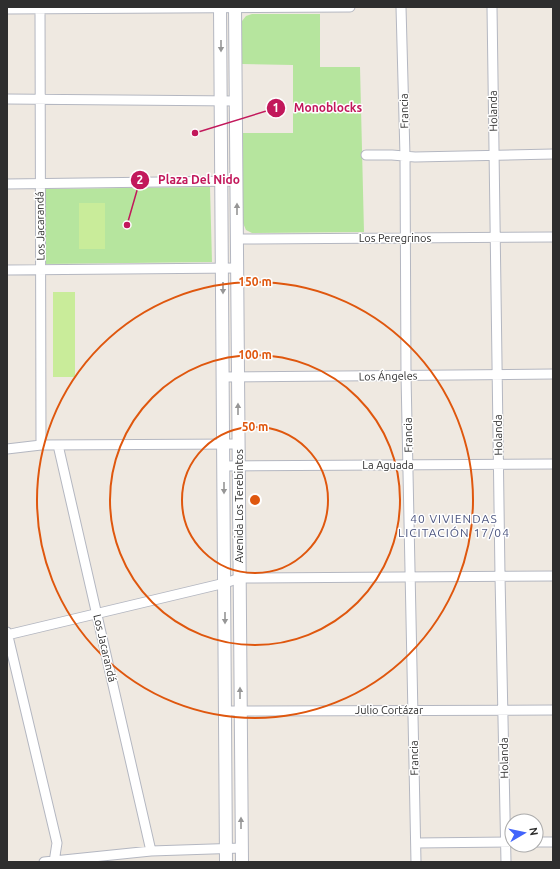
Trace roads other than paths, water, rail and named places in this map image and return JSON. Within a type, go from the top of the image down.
[{"type":"main road","name":"Avenida Los Terebintos","points":[[220,8],[226,862]]},
{"type":"main road","name":"Avenida Los Terebintos","points":[[236,8],[242,862]]},
{"type":"street","points":[[7,9],[350,7]]},
{"type":"street","name":"Francia","points":[[401,7],[405,156],[406,375],[416,862]]},
{"type":"street","name":"Holanda","points":[[492,7],[502,710],[507,813]]},
{"type":"street","name":"Los Jacarandá","points":[[40,8],[39,99],[41,445]]},
{"type":"street","points":[[7,99],[236,101]]},
{"type":"street","points":[[366,155],[494,156],[553,154]]},
{"type":"street","points":[[7,184],[237,181]]},
{"type":"street","name":"Los Peregrinos","points":[[237,239],[553,237]]},
{"type":"street","points":[[7,270],[237,268]]},
{"type":"street","name":"Los Ángeles","points":[[223,377],[553,374]]},
{"type":"street","points":[[7,449],[41,445],[239,444]]},
{"type":"street","name":"Los Jacarandá","points":[[58,445],[151,851]]},
{"type":"street","name":"La Aguada","points":[[224,466],[553,464]]},
{"type":"street","points":[[54,861],[57,843],[7,634],[225,583],[240,578],[553,576]]},
{"type":"street","name":"Julio Cortázar","points":[[226,711],[553,710]]},
{"type":"street","points":[[416,843],[504,842]]},
{"type":"street","points":[[44,862],[151,851],[242,848]]},
{"type":"place","name":"Monoblocks","points":[[195,133]]},
{"type":"place","name":"Plaza Del Nido","points":[[127,225]]},
{"type":"district","name":"40 VIVIENDAS LICITACIÓN 17/04","points":[[454,526]]}]
